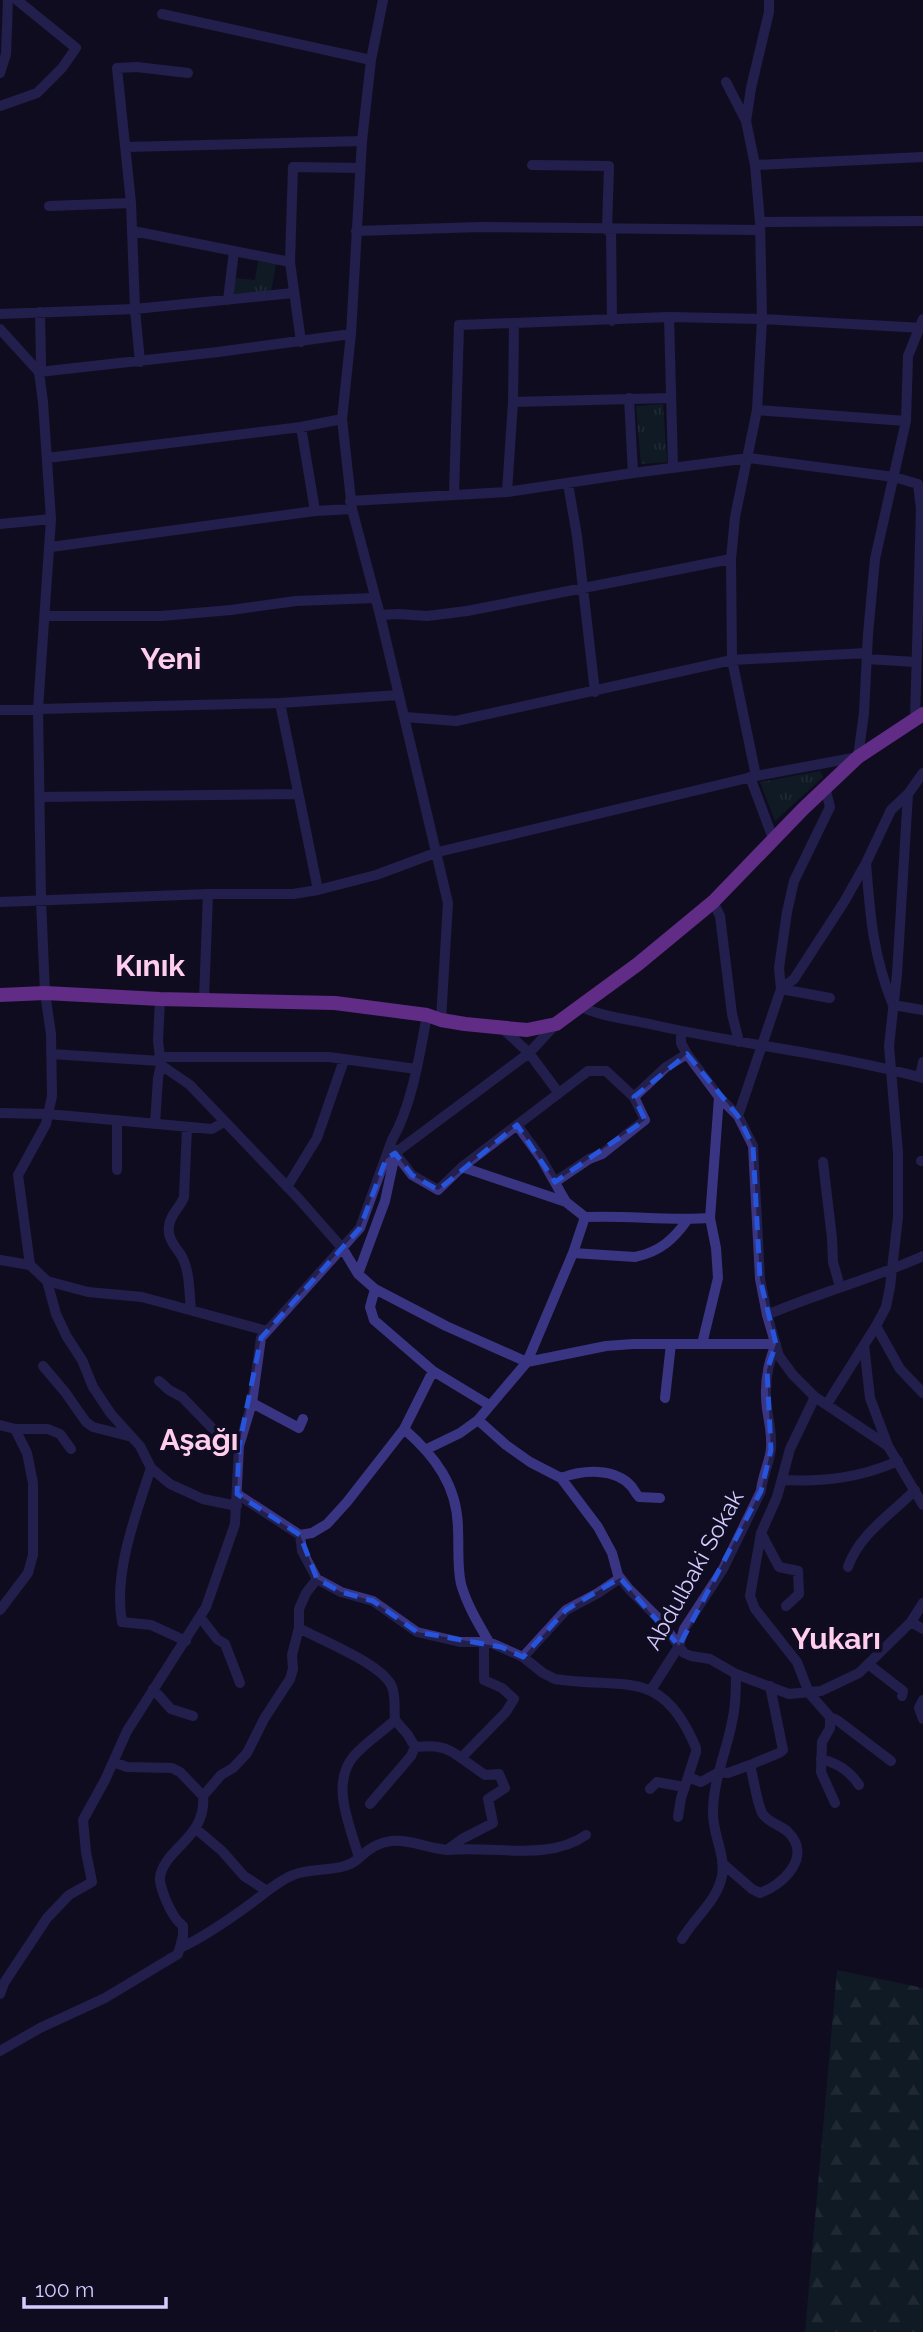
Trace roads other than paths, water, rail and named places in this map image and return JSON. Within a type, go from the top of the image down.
[{"type":"main road","points":[[0,995],[45,993],[335,1003],[527,1030],[556,1024],[582,1007],[713,902],[825,787],[858,757],[919,717]]},
{"type":"street","points":[[0,73],[6,54],[8,0]]},
{"type":"street","points":[[0,106],[37,93],[62,68],[76,48],[18,0]]},
{"type":"street","points":[[383,0],[371,60],[362,141],[351,334],[342,419],[351,505],[438,852],[448,903],[441,1020]]},
{"type":"street","points":[[746,121],[769,12],[769,0]]},
{"type":"street","points":[[162,14],[371,60]]},
{"type":"street","points":[[140,362],[131,203],[117,68],[137,67],[188,73]]},
{"type":"street","points":[[726,82],[746,121],[755,165],[760,226],[762,319],[757,410],[735,517],[730,559],[733,660],[753,776],[774,841]]},
{"type":"street","points":[[126,147],[362,141]]},
{"type":"street","points":[[755,165],[923,157]]},
{"type":"street","points":[[532,164],[609,166],[612,321]]},
{"type":"street","points":[[301,342],[290,262],[293,167],[360,168]]},
{"type":"street","points":[[48,206],[131,203]]},
{"type":"street","points":[[356,231],[480,227],[609,230],[923,221]]},
{"type":"street","points":[[133,231],[290,262]]},
{"type":"street","points":[[228,300],[234,251]]},
{"type":"street","points":[[0,314],[135,309],[293,293]]},
{"type":"street","points":[[30,1265],[18,1175],[41,1135],[52,1096],[51,1034],[45,993],[41,900],[38,709],[51,547],[39,372],[40,312]]},
{"type":"street","points":[[669,317],[673,467]]},
{"type":"street","points":[[0,902],[208,894],[293,894],[318,890],[376,875],[438,852],[753,776],[858,757],[864,713],[875,559],[906,421],[908,356],[922,325],[669,317],[459,325],[454,495]]},
{"type":"street","points":[[507,492],[513,402],[514,323]]},
{"type":"street","points":[[0,329],[39,372]]},
{"type":"street","points":[[39,372],[140,362],[351,334]]},
{"type":"street","points":[[629,398],[633,473]]},
{"type":"street","points":[[513,402],[670,398]]},
{"type":"street","points":[[757,410],[906,421]]},
{"type":"street","points":[[47,458],[342,419]]},
{"type":"street","points":[[301,426],[315,511]]},
{"type":"street","points":[[51,547],[351,505],[507,492],[749,458],[894,477],[921,484],[921,578],[915,662],[919,717]]},
{"type":"street","points":[[568,484],[595,692]]},
{"type":"street","points":[[0,524],[51,519]]},
{"type":"street","points":[[380,615],[427,616],[467,611],[730,559]]},
{"type":"street","points":[[46,616],[160,616],[296,601],[375,598]]},
{"type":"street","points":[[405,717],[456,721],[733,660],[867,656],[915,662]]},
{"type":"street","points":[[0,710],[280,703],[399,695]]},
{"type":"street","points":[[280,703],[318,890]]},
{"type":"street","points":[[781,989],[794,979],[844,902],[891,810],[908,794],[923,773]]},
{"type":"street","points":[[738,1116],[781,989],[779,968],[794,881],[830,807],[825,787]]},
{"type":"street","points":[[40,797],[297,794]]},
{"type":"street","points":[[827,1404],[886,1307],[892,1270],[898,1217],[898,1153],[890,1069],[908,794]]},
{"type":"street","points":[[866,863],[878,964],[893,1005]]},
{"type":"street","points":[[204,999],[208,894]]},
{"type":"street","points":[[713,902],[720,916],[732,1014],[739,1042]]},
{"type":"street","points":[[781,989],[830,998]]},
{"type":"street","points":[[155,1124],[160,1061],[160,999]]},
{"type":"street","points":[[893,1005],[923,1010]]},
{"type":"street","points":[[582,1007],[602,1016],[921,1077],[923,1062]]},
{"type":"street","points":[[358,1273],[385,1201],[391,1156],[416,1069],[427,1015]]},
{"type":"street","points":[[0,1994],[4,1983],[47,1918],[69,1895],[92,1882],[83,1820],[127,1731],[187,1641],[206,1606],[235,1524],[239,1446],[252,1403],[261,1338],[360,1228],[391,1156],[528,1053],[556,1024]]},
{"type":"street","points":[[501,1027],[528,1053],[558,1092]]},
{"type":"street","points":[[681,1032],[681,1043],[687,1054],[719,1097],[738,1116],[753,1146],[760,1279],[779,1356],[815,1397],[888,1446]]},
{"type":"street","points":[[51,1054],[160,1061],[262,1056],[344,1060],[416,1069]]},
{"type":"street","points":[[634,1097],[666,1067],[687,1054]]},
{"type":"street","points":[[288,1188],[317,1138],[344,1060]]},
{"type":"street","points":[[160,1061],[190,1086],[288,1188],[343,1249],[358,1273],[375,1289],[446,1326],[527,1362],[606,1346],[776,1344]]},
{"type":"street","points":[[391,1156],[412,1175],[438,1189],[558,1092],[588,1071],[606,1071],[634,1097],[645,1120],[602,1154],[589,1159],[555,1182]]},
{"type":"street","points":[[702,1344],[718,1278],[710,1218],[719,1097]]},
{"type":"street","points":[[0,1113],[48,1114],[212,1129],[224,1122]]},
{"type":"street","points":[[117,1120],[117,1170]]},
{"type":"street","points":[[517,1125],[566,1202]]},
{"type":"street","points":[[187,1127],[184,1197],[172,1216],[168,1229],[172,1245],[182,1257],[187,1272],[191,1309]]},
{"type":"street","points":[[823,1161],[833,1262],[839,1287]]},
{"type":"street","points":[[462,1167],[566,1202],[585,1217],[710,1218]]},
{"type":"street","points":[[427,1449],[460,1433],[478,1420],[527,1362],[573,1253],[585,1217]]},
{"type":"street","points":[[573,1253],[635,1257],[645,1255],[667,1244],[688,1219]]},
{"type":"street","points":[[767,1315],[892,1270],[923,1256]]},
{"type":"street","points":[[0,1260],[30,1265],[47,1281],[88,1293],[142,1297],[267,1331]]},
{"type":"street","points":[[47,1281],[56,1314],[82,1360],[93,1387],[111,1414],[145,1454],[151,1468],[170,1484],[203,1499],[237,1506]]},
{"type":"street","points":[[375,1289],[370,1307],[374,1320],[433,1371],[489,1405]]},
{"type":"street","points":[[876,1326],[900,1369],[923,1393]]},
{"type":"street","points":[[665,1398],[671,1344]]},
{"type":"street","name":"Abdulbaki Sokak","points":[[651,1690],[679,1646],[684,1629],[723,1569],[761,1491],[771,1450],[766,1406],[767,1370],[776,1344]]},
{"type":"street","points":[[864,1345],[870,1398],[888,1446],[923,1505]]},
{"type":"street","points":[[43,1366],[86,1422],[93,1427],[132,1437]]},
{"type":"street","points":[[237,1494],[300,1535],[312,1533],[327,1524],[404,1429],[433,1371]]},
{"type":"street","points":[[159,1381],[182,1397],[214,1430],[239,1446]]},
{"type":"street","points":[[815,1397],[790,1449],[777,1497],[761,1532],[750,1596],[755,1609],[797,1662],[809,1693],[830,1717],[891,1761]]},
{"type":"street","points":[[252,1403],[299,1428],[303,1419]]},
{"type":"street","points":[[478,1420],[530,1462],[561,1478],[598,1527],[612,1553],[620,1578],[659,1619],[684,1653],[710,1659],[736,1674],[789,1694],[821,1691],[859,1673],[911,1622],[923,1603]]},
{"type":"street","points":[[0,1425],[15,1429],[48,1429],[60,1434],[71,1449]]},
{"type":"street","points":[[0,1610],[28,1573],[33,1555],[33,1483],[27,1453],[15,1429]]},
{"type":"street","points":[[404,1429],[427,1449],[447,1478],[458,1527],[461,1582],[486,1643],[484,1680],[502,1688],[514,1699],[506,1713],[461,1758]]},
{"type":"street","points":[[782,1480],[817,1481],[852,1477],[898,1461]]},
{"type":"street","points":[[151,1468],[132,1524],[119,1607],[122,1622],[151,1625],[187,1641]]},
{"type":"street","points":[[561,1478],[588,1471],[596,1472],[618,1478],[631,1486],[639,1497],[660,1498]]},
{"type":"street","points":[[848,1567],[854,1553],[868,1534],[915,1490]]},
{"type":"street","points":[[761,1491],[777,1497]]},
{"type":"street","points":[[761,1532],[779,1567],[798,1571],[799,1594],[786,1606]]},
{"type":"street","points":[[300,1535],[302,1550],[317,1578],[341,1592],[373,1601],[417,1632],[460,1642],[486,1643],[523,1657],[555,1679],[615,1683],[651,1690],[670,1703],[681,1717],[694,1742],[696,1752],[678,1817]]},
{"type":"street","points":[[203,1796],[221,1775],[233,1768],[247,1753],[264,1719],[290,1679],[293,1669],[292,1655],[299,1628],[299,1609],[317,1578]]},
{"type":"street","points":[[523,1657],[566,1610],[620,1578]]},
{"type":"street","points":[[200,1617],[217,1639],[225,1644],[240,1683]]},
{"type":"street","points":[[911,1622],[923,1629]]},
{"type":"street","points":[[299,1628],[361,1659],[391,1684],[395,1695],[395,1720],[415,1747]]},
{"type":"street","points":[[868,1664],[903,1691],[902,1696]]},
{"type":"street","points":[[682,1939],[712,1900],[722,1875],[712,1811],[734,1715],[736,1674]]},
{"type":"street","points":[[650,1788],[657,1782],[701,1782],[719,1772],[728,1773],[779,1754],[783,1750],[770,1686]]},
{"type":"street","points":[[153,1689],[171,1709],[193,1716]]},
{"type":"street","points":[[923,1700],[919,1708],[923,1718]]},
{"type":"street","points":[[830,1717],[830,1728],[822,1742],[822,1777],[835,1803]]},
{"type":"street","points":[[359,1858],[342,1797],[343,1781],[353,1757],[395,1720]]},
{"type":"street","points":[[415,1747],[433,1745],[448,1749],[485,1775],[499,1774],[505,1788],[488,1799],[493,1823],[447,1850]]},
{"type":"street","points":[[370,1804],[411,1756],[415,1747]]},
{"type":"street","points":[[821,1759],[834,1762],[849,1772],[859,1785]]},
{"type":"street","points":[[0,2051],[40,2028],[105,1998],[178,1954],[183,1926],[178,1923],[167,1902],[160,1879],[163,1867],[195,1828],[204,1808],[203,1796],[180,1772],[172,1768],[127,1767],[113,1762]]},
{"type":"street","points":[[722,1863],[760,1893],[782,1880],[796,1863],[798,1851],[792,1836],[764,1815],[750,1765]]},
{"type":"street","points":[[195,1828],[222,1850],[244,1876],[267,1892]]},
{"type":"street","points":[[180,1948],[197,1940],[290,1875],[352,1864],[369,1849],[392,1839],[422,1847],[499,1852],[574,1844],[586,1835]]},
{"type":"district","name":"Yeni","points":[[171,659]]},
{"type":"district","name":"Kınık","points":[[150,966]]},
{"type":"district","name":"Aşağı","points":[[199,1440]]},
{"type":"district","name":"Yukarı","points":[[836,1639]]}]
